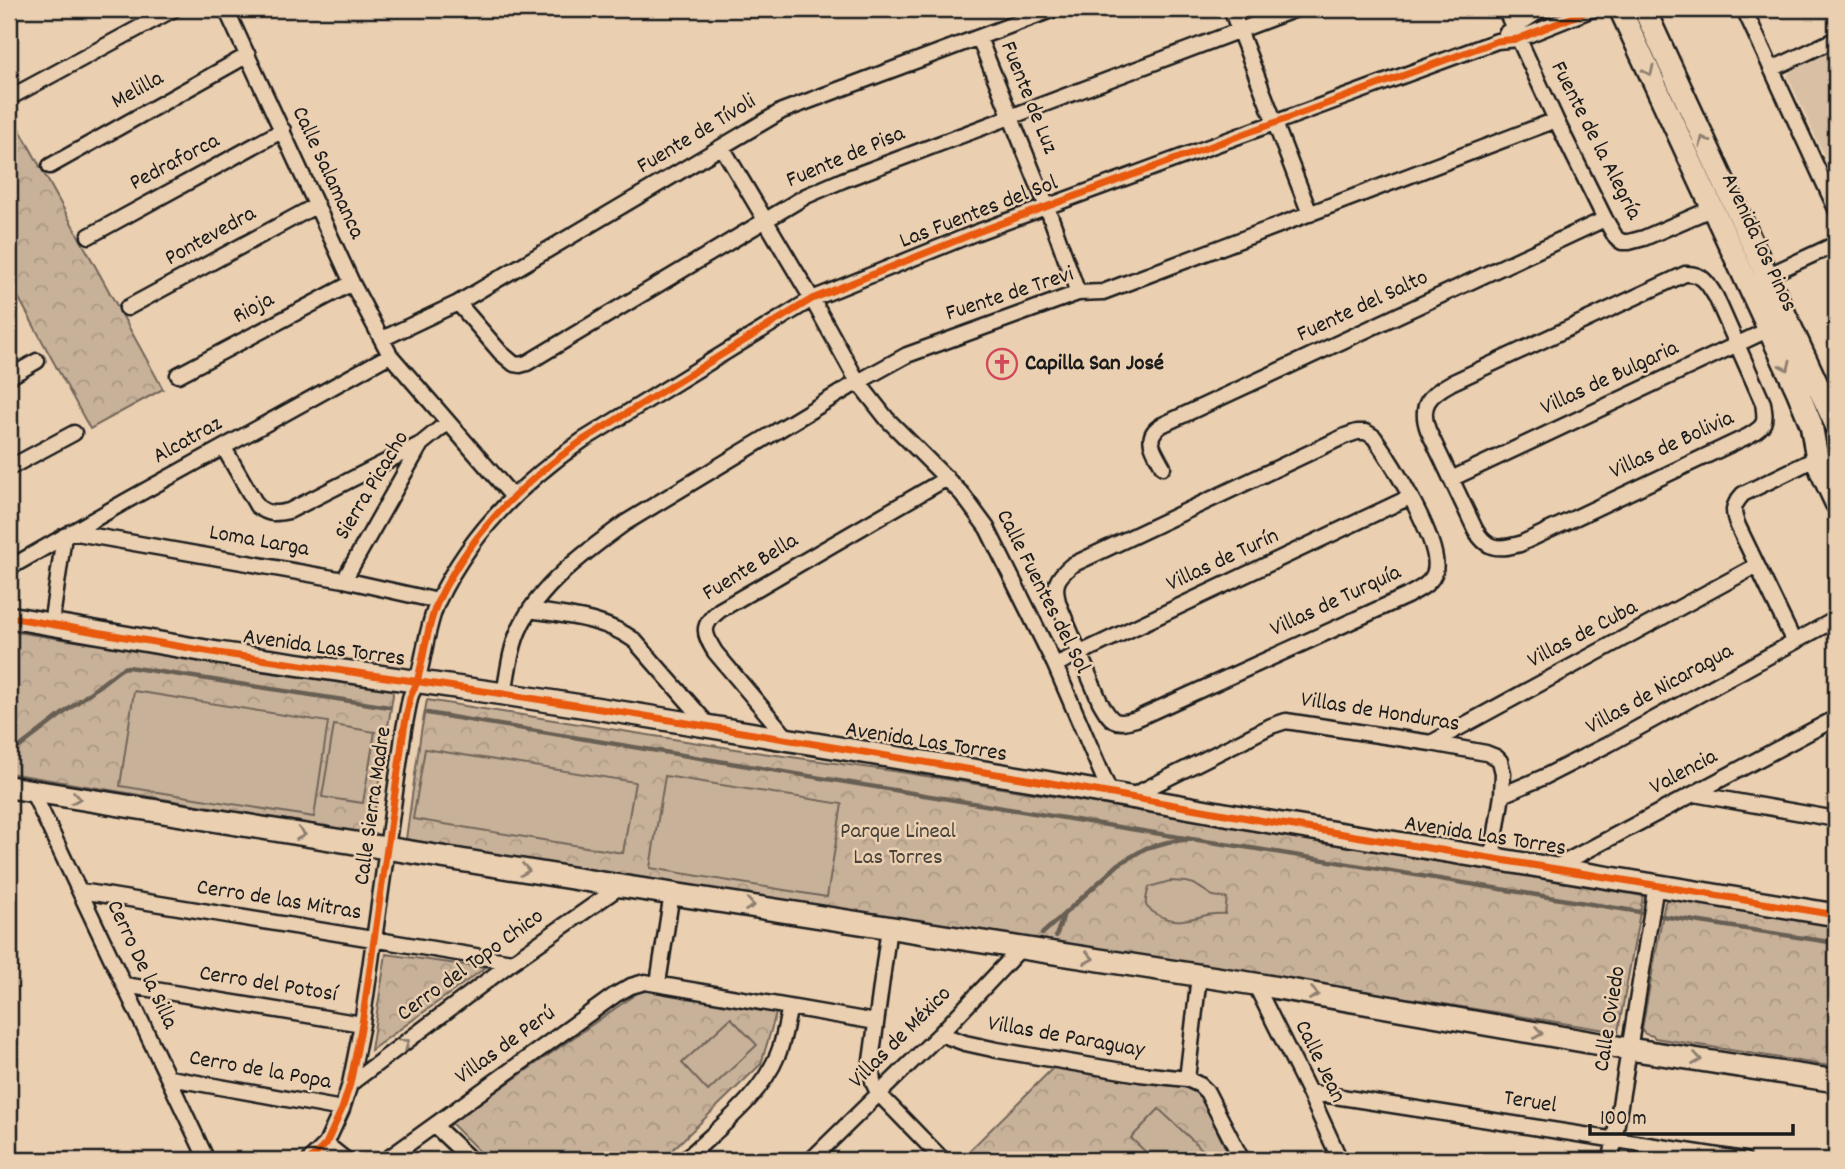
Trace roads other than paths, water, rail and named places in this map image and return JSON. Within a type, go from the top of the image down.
[{"type":"street","points":[[9,98],[174,9]]},
{"type":"street","name":"Calle Salamanca","points":[[226,9],[352,283],[390,355],[513,496]]},
{"type":"street","name":"Fuente de Tívoli","points":[[382,339],[458,303],[782,111],[1054,9]]},
{"type":"street","points":[[1231,9],[1310,214]]},
{"type":"street","name":"Fuente de Pisa","points":[[458,303],[501,353],[514,364],[520,365],[534,360],[806,196],[1296,9]]},
{"type":"street","name":"Fuente de la Alegría","points":[[1505,9],[1556,120],[1616,238],[1629,242],[1713,208]]},
{"type":"street","name":"Las Fuentes del Sol","points":[[1516,33],[1542,9]]},
{"type":"street","name":"Las Fuentes del Sol","points":[[513,496],[583,440],[812,299],[975,233],[1516,33],[1593,9]]},
{"type":"street","name":"Avenida los Pinos","points":[[1620,9],[1713,208],[1758,280]]},
{"type":"street","name":"Avenida los Pinos","points":[[1644,9],[1758,280],[1779,325],[1836,425]]},
{"type":"street","points":[[1744,9],[1836,209]]},
{"type":"street","name":"Fuente de Luz","points":[[979,38],[1047,207],[1078,293]]},
{"type":"street","points":[[1772,69],[1836,39]]},
{"type":"street","name":"Melilla","points":[[50,166],[248,55]]},
{"type":"street","name":"Fuente de Trevi","points":[[504,694],[515,639],[530,610],[548,588],[597,543],[625,523],[907,355],[1078,293],[1103,292],[1556,120]]},
{"type":"street","name":"Pedraforca","points":[[89,236],[283,130]]},
{"type":"street","name":"Calle Fuentes del Sol","points":[[722,147],[858,382],[887,419],[947,478],[987,528],[1120,796]]},
{"type":"street","name":"Pontevedra","points":[[127,308],[317,205]]},
{"type":"street","name":"Fuente del Salto","points":[[1163,467],[1150,437],[1152,432],[1162,425],[1605,219]]},
{"type":"street","points":[[1758,280],[1836,244]]},
{"type":"street","name":"Villas de Bolivia","points":[[1685,274],[1701,276],[1707,281],[1737,345],[1763,403],[1765,418],[1758,430],[1520,544],[1496,548],[1480,539],[1428,430],[1424,416],[1426,403],[1436,391],[1685,274]]},
{"type":"street","name":"Rioja","points":[[178,375],[352,283]]},
{"type":"street","name":"Avenida los Pinos","points":[[1779,325],[1811,424],[1817,458],[1836,503]]},
{"type":"street","name":"Villas de Bulgaria","points":[[1451,479],[1779,325]]},
{"type":"street","name":"Alcatraz","points":[[9,568],[390,355]]},
{"type":"street","points":[[9,377],[37,361]]},
{"type":"street","name":"Sierra Picacho","points":[[344,580],[421,444],[448,422]]},
{"type":"street","name":"Villas de Turquía","points":[[1357,432],[1366,432],[1374,438],[1410,497],[1433,547],[1435,571],[1430,581],[1407,596],[1124,723],[1115,722],[1108,715],[1079,654],[1055,593],[1062,573],[1072,565],[1357,432]]},
{"type":"street","points":[[9,468],[74,433]]},
{"type":"street","points":[[224,448],[257,506],[265,512],[276,514],[289,511],[421,444]]},
{"type":"street","points":[[1794,642],[1756,566],[1734,517],[1734,509],[1743,494],[1817,458]]},
{"type":"street","name":"Fuente Bella","points":[[789,741],[707,639],[705,627],[710,618],[947,478]]},
{"type":"street","name":"Calle Sierra Madre","points":[[326,1144],[351,1083],[406,718],[411,695],[418,682],[427,632],[438,601],[461,562],[513,496]]},
{"type":"street","name":"Villas de Turín","points":[[1055,665],[1410,497]]},
{"type":"street","points":[[51,625],[67,534]]},
{"type":"street","name":"Loma Larga","points":[[67,534],[344,580],[438,601]]},
{"type":"street","name":"Villas de Cuba","points":[[1431,743],[1756,566]]},
{"type":"street","points":[[530,610],[603,623],[619,629],[634,640],[711,728]]},
{"type":"street","name":"Avenida Las Torres","points":[[9,617],[218,653],[504,694],[1836,915]]},
{"type":"street","name":"Villas de Nicaragua","points":[[1502,795],[1609,744],[1836,619]]},
{"type":"street","name":"Valencia","points":[[1554,868],[1836,718]]},
{"type":"street","name":"Villas de Honduras","points":[[1120,796],[1286,721],[1431,743],[1486,753],[1496,757],[1502,765],[1502,795],[1492,858]]},
{"type":"street","points":[[9,787],[621,886],[1255,984],[1629,1049],[1836,1081]]},
{"type":"street","name":"Cerro De la Silla","points":[[32,791],[207,1160]]},
{"type":"street","points":[[1694,794],[1836,818]]},
{"type":"street","name":"Cerro del Topo Chico","points":[[351,1083],[512,962],[621,886]]},
{"type":"street","name":"Calle Oviedo","points":[[1611,1160],[1656,886]]},
{"type":"street","name":"Cerro de las Mitras","points":[[81,891],[512,962]]},
{"type":"street","points":[[658,983],[672,893]]},
{"type":"street","points":[[889,927],[876,1022],[871,1072],[873,1082],[878,1093],[943,1160]]},
{"type":"street","name":"Villas de México","points":[[819,1157],[1022,947]]},
{"type":"street","points":[[1199,976],[1187,1079],[1207,1092],[1242,1160]]},
{"type":"street","name":"Villas de Perú","points":[[386,1160],[615,995],[645,982],[876,1022]]},
{"type":"street","name":"Calle Jean","points":[[1255,984],[1340,1160]]},
{"type":"street","name":"Cerro del Potosí","points":[[125,985],[362,1024]]},
{"type":"street","points":[[685,1160],[758,1088],[771,1069],[779,1052],[790,1006]]},
{"type":"street","name":"Villas de Paraguay","points":[[940,1034],[997,1050],[1187,1079]]},
{"type":"street","name":"Cerro de la Popa","points":[[170,1079],[342,1109]]},
{"type":"street","name":"Teruel","points":[[1309,1091],[1744,1160]]},
{"type":"street","points":[[435,1126],[471,1160]]},
{"type":"street","points":[[310,1160],[326,1144],[346,1160]]},
{"type":"waterway","points":[[9,755],[117,672],[128,667],[389,707]]},
{"type":"waterway","points":[[427,713],[1191,839]]},
{"type":"waterway","points":[[1042,934],[1119,864],[1146,848],[1191,839],[1640,912]]},
{"type":"waterway","points":[[1662,916],[1836,943]]},
{"type":"waterway","points":[[1056,936],[1063,917]]},
{"type":"place","name":"Capilla San José","points":[[1002,364]]},
{"type":"park label","name":"Parque Lineal Las Torres","points":[[898,845]]}]
